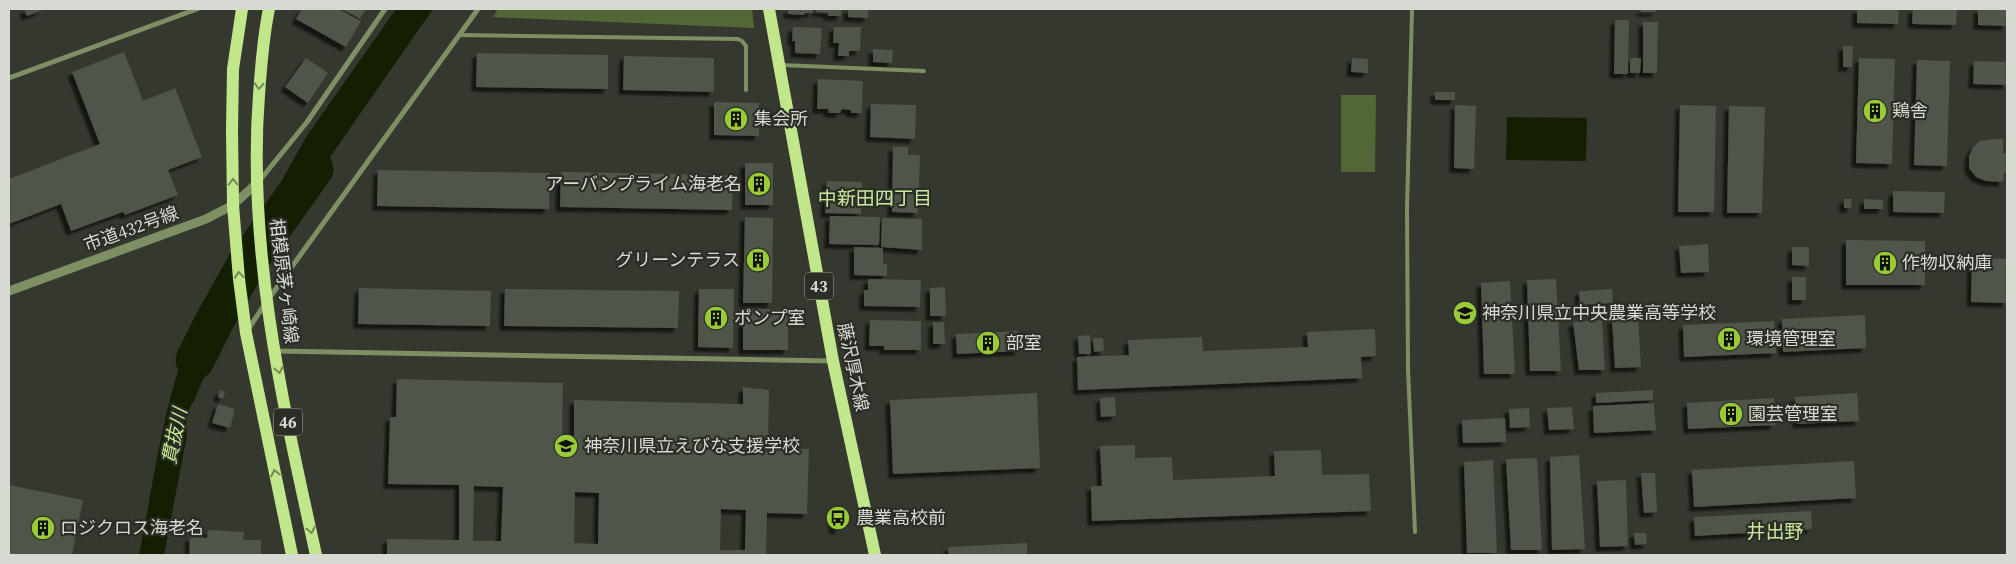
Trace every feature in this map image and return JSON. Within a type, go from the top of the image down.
[{"type":"main road","name":"46","points":[[242,9],[234,69],[232,130],[235,231],[246,333],[292,555]]},
{"type":"main road","name":"相模原茅ヶ崎線","points":[[269,9],[263,37],[256,134],[257,204],[275,351],[316,555]]},
{"type":"main road","name":"藤沢厚木線","points":[[769,9],[833,361],[875,555]]},
{"type":"street","points":[[9,78],[197,9]]},
{"type":"street","points":[[256,184],[307,122],[385,9]]},
{"type":"street","points":[[246,333],[267,294],[478,9]]},
{"type":"street","name":"市道432号線","points":[[9,291],[206,219],[234,205],[256,184]]},
{"type":"street","points":[[275,351],[833,361]]},
{"type":"lane","points":[[1412,9],[1407,208],[1408,369],[1415,532]]},
{"type":"lane","points":[[460,35],[738,39],[746,46],[746,90]]},
{"type":"lane","points":[[779,65],[924,71]]},
{"type":"green space","points":[[498,9],[752,9],[754,28],[493,17]]},
{"type":"green space","points":[[1341,95],[1376,95],[1375,172],[1341,172]]},
{"type":"water","points":[[396,9],[433,9],[303,196],[285,229],[282,180],[306,137]]},
{"type":"water","points":[[1507,117],[1587,118],[1586,161],[1506,160]]},
{"type":"water","name":"貫抜川","points":[[214,289],[222,335],[188,413],[186,421],[187,435],[164,555],[139,555],[158,453],[175,382],[185,349],[198,317]]},
{"type":"pier","points":[[281,176],[285,232],[282,229],[279,180]]},
{"type":"pier","points":[[213,286],[216,288],[224,334],[222,339]]},
{"type":"building","points":[[24,9],[45,9],[27,16]]},
{"type":"building","points":[[302,9],[338,9],[361,21],[346,47],[296,19]]},
{"type":"building","points":[[342,9],[366,9],[360,19]]},
{"type":"building","points":[[788,9],[813,9],[813,13],[805,13],[804,15],[788,14]]},
{"type":"building","points":[[816,9],[842,9],[841,16],[828,16],[828,13],[816,12]]},
{"type":"building","points":[[848,9],[868,9],[868,18],[848,17]]},
{"type":"building","points":[[1641,9],[1656,9],[1656,12],[1641,12]]},
{"type":"building","points":[[1857,9],[1899,9],[1898,24],[1857,23]]},
{"type":"building","points":[[1913,9],[1957,9],[1956,25],[1912,24]]},
{"type":"building","points":[[1978,9],[2007,9],[2007,26],[1978,25]]},
{"type":"building","points":[[1615,20],[1629,20],[1628,74],[1614,74]]},
{"type":"building","points":[[1643,22],[1658,22],[1657,73],[1643,73]]},
{"type":"building","points":[[793,27],[822,28],[820,54],[795,53],[795,41],[792,41]]},
{"type":"building","points":[[834,27],[861,27],[860,51],[849,51],[849,56],[838,56],[839,43],[833,43]]},
{"type":"building","points":[[1843,46],[1853,46],[1852,67],[1843,67]]},
{"type":"building","points":[[873,49],[893,50],[892,63],[873,62]]},
{"type":"building","points":[[124,52],[143,101],[175,88],[202,157],[168,170],[178,195],[125,215],[123,212],[71,231],[61,204],[9,224],[9,179],[100,144],[72,72]]},
{"type":"building","points":[[477,53],[608,55],[608,89],[476,87]]},
{"type":"building","points":[[624,56],[714,58],[714,92],[623,90]]},
{"type":"building","points":[[306,58],[328,73],[308,103],[285,87]]},
{"type":"building","points":[[1352,58],[1368,59],[1368,73],[1351,72]]},
{"type":"building","points":[[1630,58],[1641,58],[1640,73],[1630,73]]},
{"type":"building","name":"鶏舎","points":[[1859,58],[1895,59],[1892,164],[1856,163]]},
{"type":"building","name":"鶏舎","points":[[1917,60],[1950,61],[1947,166],[1914,165]]},
{"type":"building","points":[[1974,61],[2007,62],[2007,85],[1973,84]]},
{"type":"building","points":[[818,79],[863,81],[862,113],[851,113],[851,110],[842,109],[840,113],[829,113],[828,109],[817,109]]},
{"type":"building","points":[[1435,92],[1455,92],[1455,100],[1435,100]]},
{"type":"building","name":"集会所","points":[[714,102],[759,103],[759,136],[714,135]]},
{"type":"building","points":[[871,104],[916,105],[915,139],[870,137]]},
{"type":"building","points":[[1455,105],[1476,106],[1474,169],[1454,168]]},
{"type":"building","points":[[1680,105],[1716,106],[1714,212],[1678,212]]},
{"type":"building","points":[[1729,106],[1765,107],[1762,213],[1727,213]]},
{"type":"building","points":[[2003,139],[2003,153],[2007,154],[2007,173],[2004,173],[2003,182],[1986,181],[1976,177],[1969,168],[1969,156],[1973,147],[1980,141]]},
{"type":"building","points":[[893,147],[908,147],[908,155],[920,155],[918,213],[892,212]]},
{"type":"building","name":"アーバンプライム海老名","points":[[745,163],[773,163],[773,205],[745,205]]},
{"type":"building","points":[[378,170],[550,173],[549,209],[377,206]]},
{"type":"building","points":[[561,172],[733,175],[732,210],[560,207]]},
{"type":"building","points":[[827,181],[862,182],[861,214],[825,213]]},
{"type":"building","points":[[1893,191],[1945,192],[1944,213],[1893,212]]},
{"type":"building","points":[[1844,199],[1852,199],[1851,208],[1844,208]]},
{"type":"building","points":[[1864,199],[1883,200],[1883,209],[1864,209]]},
{"type":"building","points":[[830,216],[880,217],[879,245],[829,244]]},
{"type":"building","name":"グリーンテラス","points":[[745,217],[773,218],[772,303],[743,303]]},
{"type":"building","points":[[882,218],[922,219],[922,250],[881,247]]},
{"type":"building","name":"作物収納庫","points":[[1846,240],[1925,241],[1925,285],[1846,285]]},
{"type":"building","points":[[1708,244],[1709,272],[1681,273],[1679,246]]},
{"type":"building","points":[[854,247],[883,248],[883,264],[887,264],[887,276],[854,275]]},
{"type":"building","points":[[1792,247],[1809,247],[1809,266],[1792,265]]},
{"type":"building","points":[[1972,258],[2007,259],[2007,303],[1971,302]]},
{"type":"building","points":[[1792,277],[1806,277],[1806,300],[1792,300]]},
{"type":"building","points":[[868,279],[921,280],[920,307],[864,306],[864,290],[868,290]]},
{"type":"building","points":[[1556,279],[1561,371],[1530,371],[1527,280]]},
{"type":"building","points":[[1510,281],[1515,374],[1484,374],[1481,283]]},
{"type":"building","points":[[945,287],[946,316],[930,316],[930,288]]},
{"type":"building","points":[[359,288],[491,291],[490,326],[358,324]]},
{"type":"building","points":[[505,289],[679,291],[678,328],[504,326]]},
{"type":"building","name":"ポンプ室","points":[[699,289],[734,289],[733,348],[698,347]]},
{"type":"building","points":[[1612,289],[1613,303],[1580,305],[1579,291]]},
{"type":"building","points":[[743,309],[788,309],[788,350],[743,350]]},
{"type":"building","points":[[1865,315],[1866,348],[1783,352],[1782,319]]},
{"type":"building","points":[[1638,318],[1641,367],[1615,368],[1612,319]]},
{"type":"building","points":[[870,320],[921,321],[921,350],[884,350],[884,346],[869,346]]},
{"type":"building","points":[[1602,320],[1605,370],[1579,370],[1573,322]]},
{"type":"building","name":"環境管理室","points":[[1774,321],[1776,353],[1684,357],[1683,325]]},
{"type":"building","points":[[933,322],[944,322],[945,344],[933,344]]},
{"type":"building","points":[[1375,329],[1376,356],[1361,357],[1362,378],[1078,390],[1077,357],[1129,355],[1128,340],[1202,337],[1203,351],[1308,347],[1307,332]]},
{"type":"building","name":"部室","points":[[1018,331],[1019,351],[957,354],[956,334]]},
{"type":"building","points":[[1090,335],[1091,354],[1079,354],[1078,336]]},
{"type":"building","points":[[1093,338],[1103,338],[1104,351],[1094,352]]},
{"type":"building","points":[[397,379],[563,383],[562,443],[574,444],[574,400],[743,404],[743,387],[769,390],[768,449],[809,449],[807,514],[767,513],[766,555],[387,555],[387,539],[459,540],[459,485],[388,484],[390,417],[396,417]],"holes":[[[474,486],[503,487],[501,541],[473,541]],[[575,492],[599,493],[598,544],[574,543]],[[721,509],[746,510],[745,550],[720,550]]]},
{"type":"building","points":[[220,390],[225,392],[223,399],[218,397]]},
{"type":"building","points":[[1653,390],[1653,400],[1596,403],[1596,393]]},
{"type":"building","points":[[1037,393],[1040,468],[893,474],[890,400]]},
{"type":"building","points":[[1857,393],[1859,421],[1797,424],[1795,397]]},
{"type":"building","points":[[1115,397],[1116,416],[1101,417],[1100,398]]},
{"type":"building","name":"園芸管理室","points":[[1774,398],[1775,425],[1688,429],[1687,403]]},
{"type":"building","points":[[1654,403],[1656,430],[1594,433],[1593,406]]},
{"type":"building","points":[[218,404],[235,409],[230,428],[212,423]]},
{"type":"building","points":[[1572,407],[1574,429],[1549,430],[1547,408]]},
{"type":"building","points":[[1529,408],[1530,427],[1510,428],[1509,409]]},
{"type":"building","points":[[1505,418],[1506,442],[1463,443],[1462,420]]},
{"type":"building","points":[[1135,445],[1135,458],[1172,457],[1173,480],[1275,476],[1274,451],[1321,450],[1322,475],[1369,474],[1371,511],[1092,521],[1091,486],[1102,486],[1100,446]]},
{"type":"building","points":[[1579,455],[1585,549],[1552,550],[1550,457]]},
{"type":"building","points":[[1537,458],[1542,550],[1511,550],[1506,459]]},
{"type":"building","points":[[1493,460],[1497,553],[1467,553],[1464,462]]},
{"type":"building","points":[[1854,461],[1856,498],[1694,507],[1692,470]]},
{"type":"building","points":[[1641,473],[1655,473],[1657,512],[1644,513]]},
{"type":"building","points":[[1626,480],[1628,546],[1600,547],[1597,481]]},
{"type":"building","name":"ロジクロス海老名","points":[[9,485],[83,500],[72,555],[9,555]]},
{"type":"building","points":[[1811,511],[1812,529],[1695,536],[1694,517]]},
{"type":"building","points":[[838,512],[840,529],[834,530],[831,513]]},
{"type":"building","points":[[208,530],[244,532],[243,540],[261,540],[261,555],[189,555],[190,537],[207,538]]},
{"type":"building","points":[[1634,533],[1646,533],[1647,544],[1635,545]]},
{"type":"building","points":[[1027,543],[1027,555],[949,555],[948,547]]},
{"type":"waterway","points":[[195,360],[247,263],[314,169]]},
{"type":"place","name":"鶏舎","points":[[1875,111]]},
{"type":"place","name":"集会所","points":[[736,119]]},
{"type":"place","name":"アーバンプライム海老名","points":[[759,184]]},
{"type":"place","name":"グリーンテラス","points":[[758,260]]},
{"type":"place","name":"作物収納庫","points":[[1885,263]]},
{"type":"place","name":"神奈川県立中央農業高等学校","points":[[1465,313]]},
{"type":"place","name":"ポンプ室","points":[[716,318]]},
{"type":"place","name":"環境管理室","points":[[1729,339]]},
{"type":"place","name":"部室","points":[[988,343]]},
{"type":"place","name":"園芸管理室","points":[[1731,414]]},
{"type":"place","name":"神奈川県立えびな支援学校","points":[[566,446]]},
{"type":"place","name":"農業高校前","points":[[838,518]]},
{"type":"place","name":"ロジクロス海老名","points":[[43,528]]},
{"type":"district","name":"中新田四丁目","points":[[875,198]]},
{"type":"district","name":"井出野","points":[[1775,531]]}]
